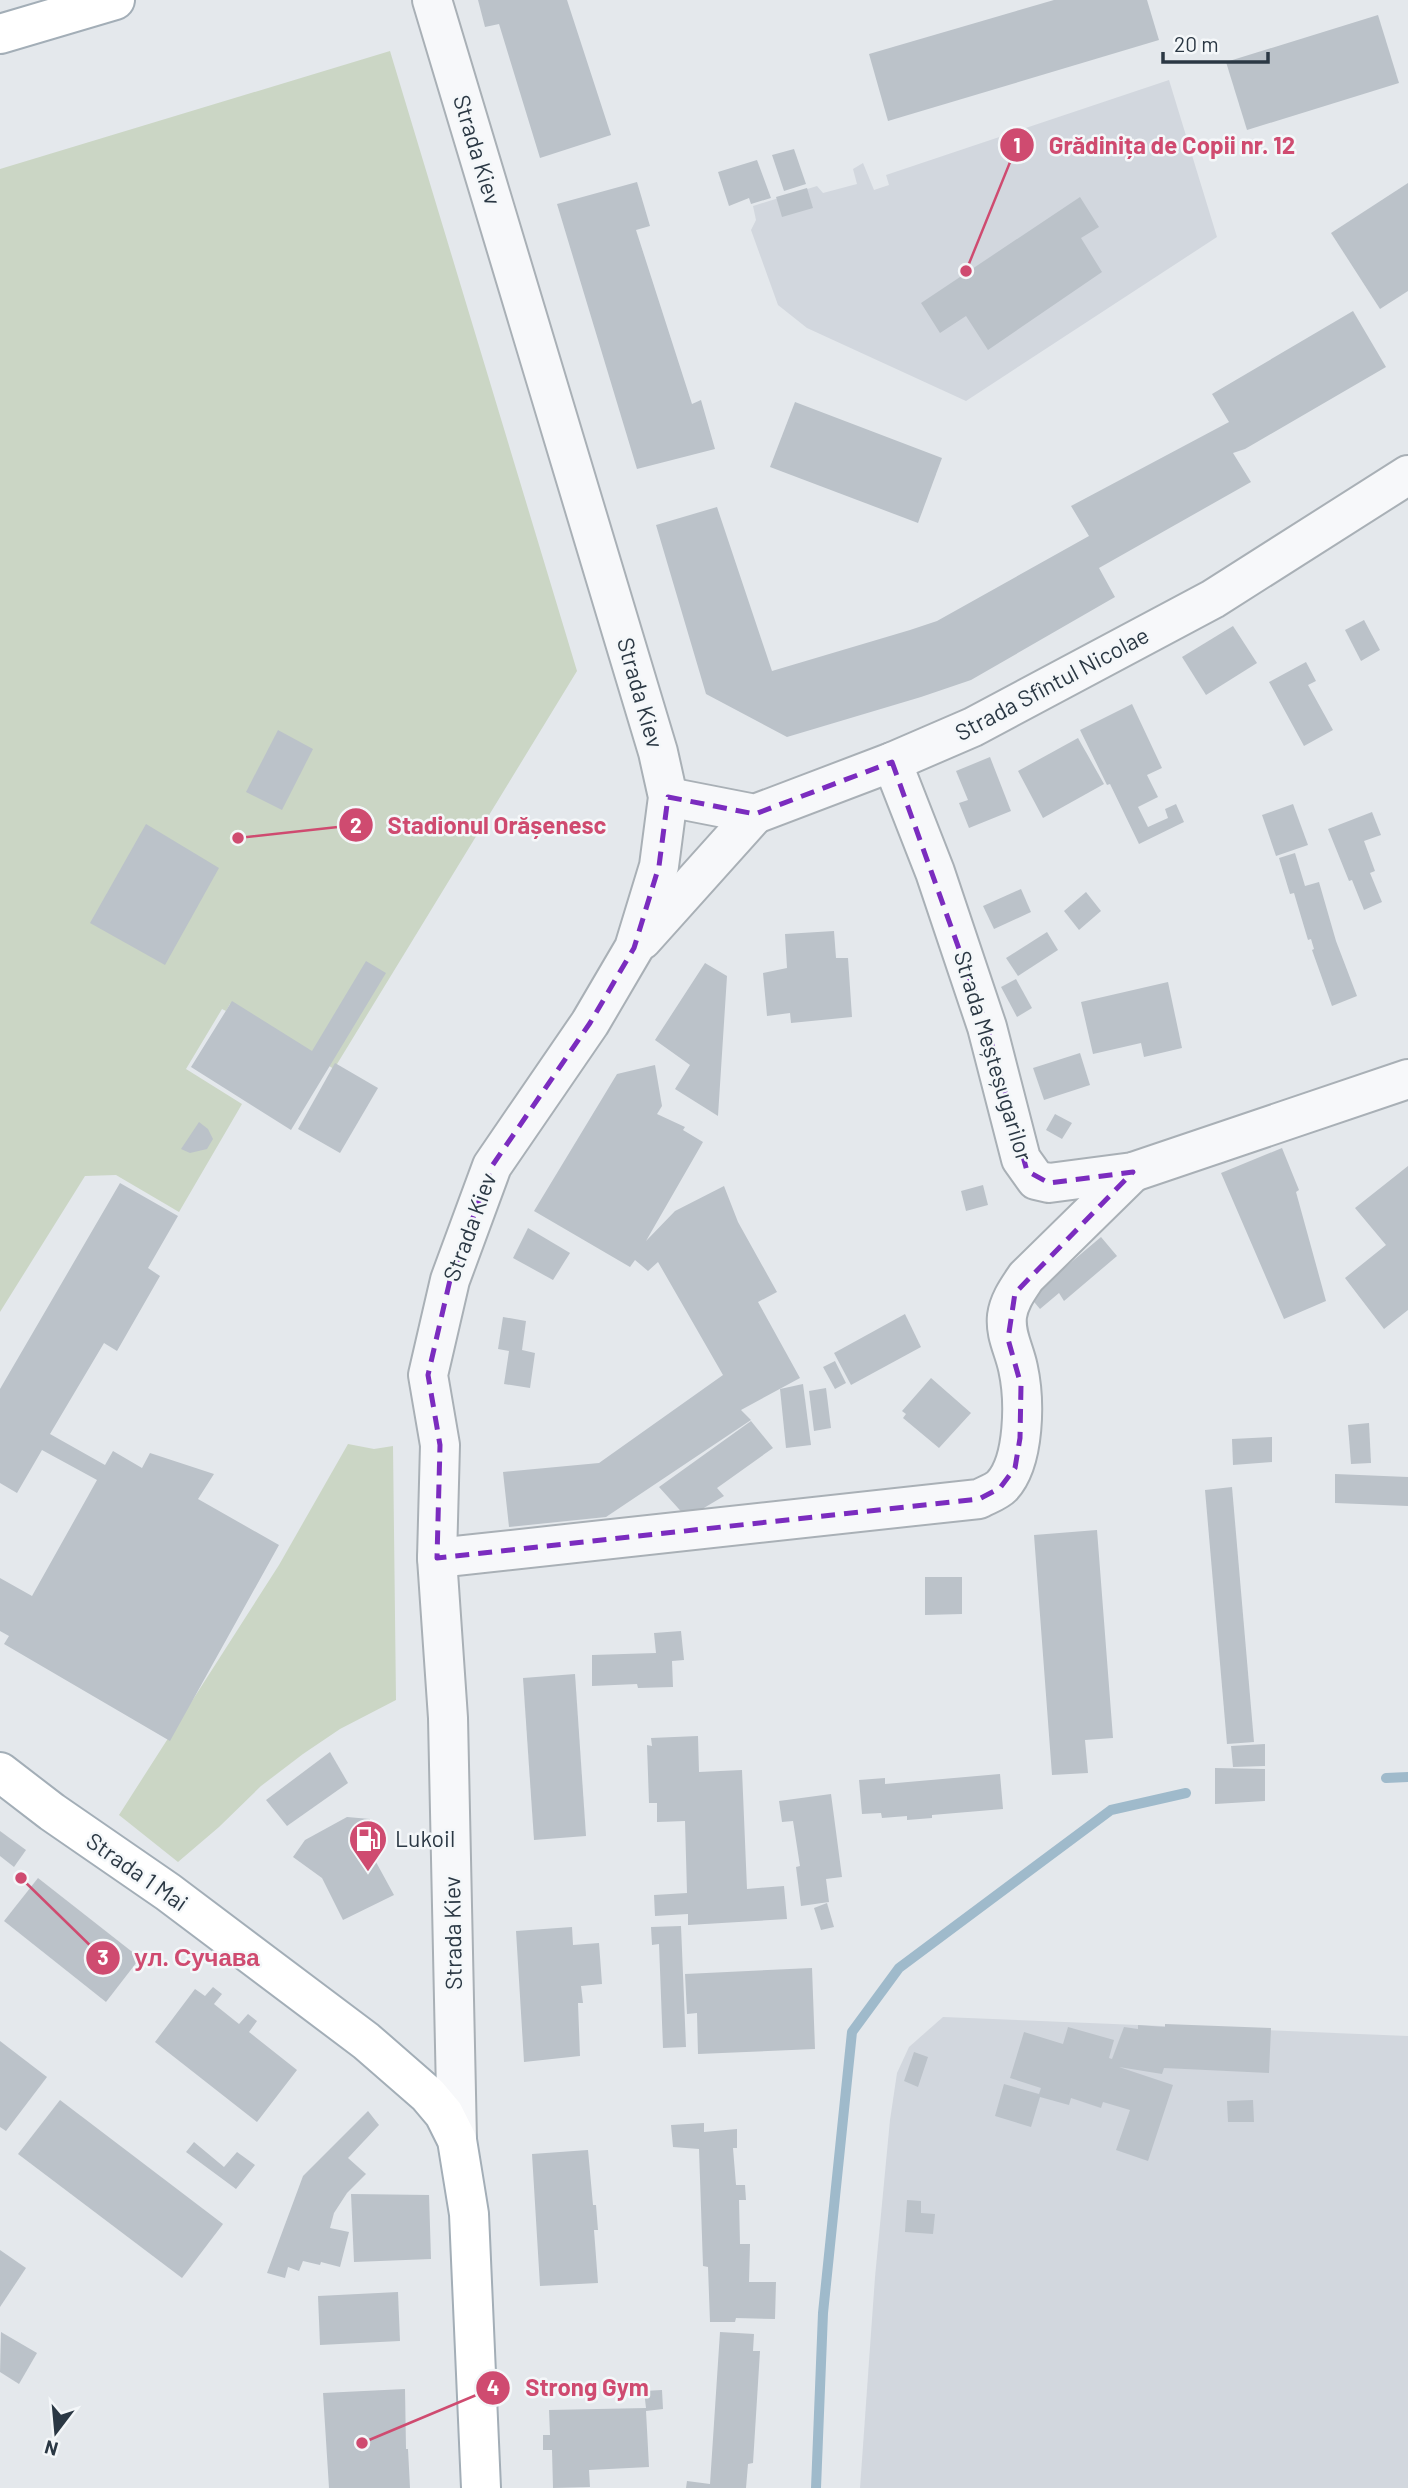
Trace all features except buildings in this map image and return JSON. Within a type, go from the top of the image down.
[{"type":"main road","points":[[0,34],[115,0]]},
{"type":"main road","name":"Strada 1 Mai","points":[[0,1772],[52,1812],[168,1892],[374,2047],[428,2095],[444,2114],[457,2140]]},
{"type":"main road","name":"Strada Kiev","points":[[457,2140],[469,2214],[481,2488]]},
{"type":"street","name":"Strada Kiev","points":[[432,0],[658,752],[668,797],[659,866],[634,948],[590,1023],[492,1166],[450,1280],[428,1375],[440,1445],[438,1558],[448,1718],[457,2140]]},
{"type":"street","name":"Strada Sfîntul Nicolae","points":[[755,814],[892,762],[973,727],[1213,599],[1408,475]]},
{"type":"street","name":"Strada Meșteșugarilor","points":[[892,762],[935,872],[987,1027],[1021,1158],[1027,1171],[1036,1180],[1049,1183],[1133,1172],[1408,1079]]},
{"type":"street","points":[[668,797],[755,814]]},
{"type":"street","points":[[634,948],[755,814]]},
{"type":"street","points":[[438,1558],[979,1499],[1000,1488],[1015,1468],[1020,1438],[1021,1385],[1018,1366],[1008,1339],[1007,1315],[1015,1293],[1026,1278],[1133,1172]]},
{"type":"highlighted area","points":[[892,762],[987,1027],[1027,1171],[1049,1183],[1133,1172],[1015,1293],[1008,1339],[1021,1385],[1020,1438],[1015,1468],[1000,1488],[979,1499],[437,1558],[440,1445],[428,1375],[450,1280],[492,1166],[590,1023],[634,948],[659,866],[668,797],[755,814]]},
{"type":"shaded area","points":[[1169,80],[1217,237],[966,401],[807,328],[778,305],[751,230],[756,220],[753,206],[817,186],[823,193],[857,184],[853,169],[863,163],[874,190],[889,185],[886,175]]},
{"type":"shaded area","points":[[943,2017],[1408,2036],[1408,2488],[860,2488],[875,2277],[897,2073],[909,2047]]},
{"type":"green space","points":[[390,51],[577,671],[334,1069],[230,1004],[226,1011],[222,1009],[186,1069],[242,1104],[179,1212],[116,1175],[85,1176],[0,1312],[0,169]]},
{"type":"green space","points":[[348,1444],[374,1449],[393,1446],[396,1700],[340,1729],[303,1754],[261,1786],[178,1862],[119,1815],[279,1565]]},
{"type":"waterway","points":[[1386,1778],[1408,1777]]},
{"type":"waterway","points":[[816,2488],[823,2313],[852,2032],[899,1968],[1111,1810],[1186,1793]]},
{"type":"place","name":"Grădinița de Copii nr. 12","points":[[966,271]]},
{"type":"place","name":"Stadionul Orășenesc","points":[[238,838]]},
{"type":"place","name":"Lukoil","points":[[368,1873]]},
{"type":"place","name":"ул. Сучава","points":[[21,1878]]},
{"type":"place","name":"Strong Gym","points":[[362,2443]]}]
